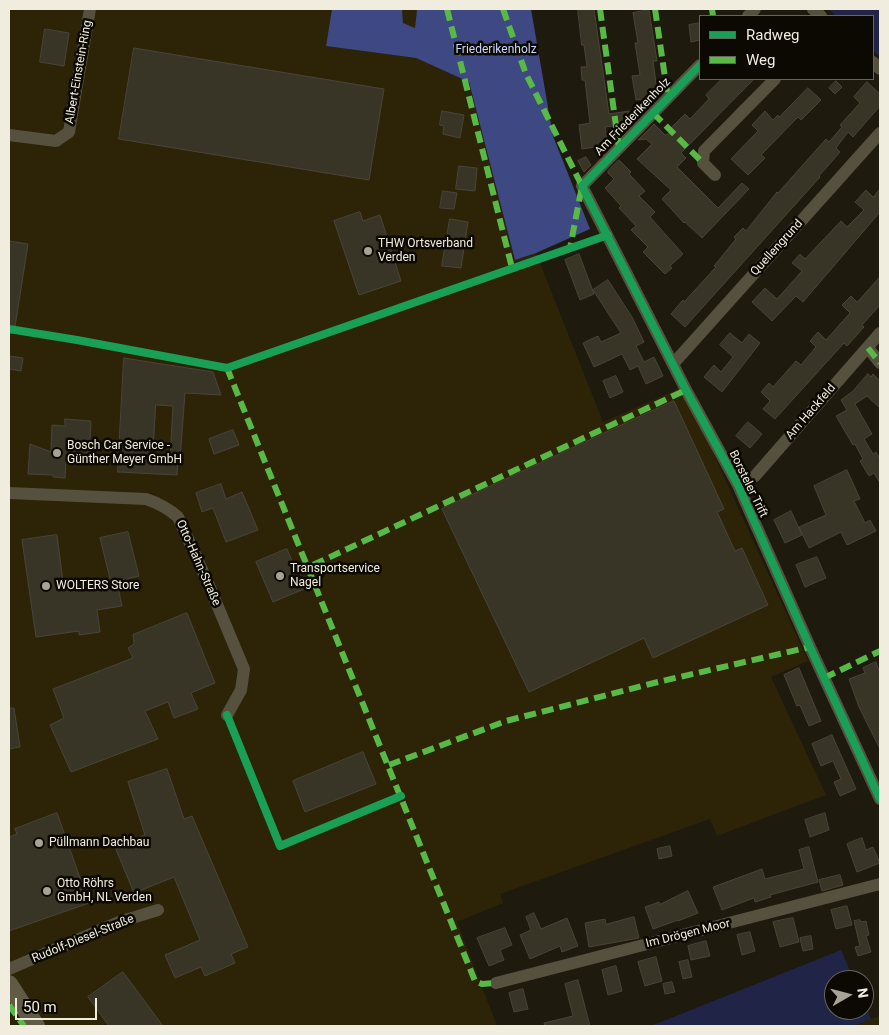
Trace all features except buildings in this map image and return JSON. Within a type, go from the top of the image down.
[{"type":"street","name":"Albert-Einstein-Ring","points":[[9,135],[56,141],[69,132],[90,9]]},
{"type":"street","name":"Am Friederikenholz","points":[[582,186],[699,66]]},
{"type":"street","points":[[715,175],[703,163],[704,151],[774,80]]},
{"type":"street","name":"Quellengrund","points":[[673,364],[880,133]]},
{"type":"street","name":"Borsteler Trift","points":[[582,186],[673,364],[738,485],[880,799]]},
{"type":"street","name":"Am Hackfeld","points":[[738,485],[755,476],[880,333]]},
{"type":"street","points":[[868,348],[880,363]]},
{"type":"street","name":"Otto-Hahn-Straße","points":[[9,492],[146,499],[170,509],[178,517],[244,669],[240,690],[227,715]]},
{"type":"street","name":"Im Drögen Moor","points":[[496,983],[880,884]]},
{"type":"street","name":"Rudolf-Diesel-Straße","points":[[9,969],[119,922],[158,910]]},
{"type":"street","points":[[9,984],[36,1026]]},
{"type":"shaded area","points":[[9,9],[332,9],[326,46],[416,58],[469,82],[515,260],[536,253],[603,422],[683,387],[808,661],[771,677],[826,795],[717,836],[710,819],[500,894],[503,903],[457,922],[497,1026],[9,1026]]},
{"type":"shaded area","points":[[402,9],[417,9],[415,28],[403,23]]},
{"type":"shaded area","points":[[828,9],[880,9],[880,57],[874,51],[874,15],[835,15]]},
{"type":"shaded area","points":[[841,950],[850,970],[824,970],[824,1020],[869,1020],[854,1026],[651,1026]]},
{"type":"shaded area","points":[[880,1016],[880,1026],[855,1026],[869,1020],[874,1020],[874,1018]]},
{"type":"green space","name":"Friederikenholz","points":[[332,9],[402,9],[403,23],[415,28],[417,9],[531,9],[553,136],[590,229],[536,253],[515,260],[469,82],[416,58],[326,46]]},
{"type":"marked path","points":[[447,9],[512,268]]},
{"type":"marked path","points":[[503,9],[526,74],[582,186],[570,248]]},
{"type":"marked path","points":[[600,9],[619,148]]},
{"type":"marked path","points":[[655,9],[668,98]]},
{"type":"marked path","points":[[712,9],[713,15]]},
{"type":"marked path","points":[[653,113],[703,163]]},
{"type":"marked path","points":[[868,348],[880,363]]},
{"type":"marked path","points":[[227,368],[475,981],[482,984],[496,983]]},
{"type":"marked path","points":[[313,565],[686,390]]},
{"type":"marked path","points":[[389,765],[506,721],[658,682],[810,647]]},
{"type":"marked path","points":[[824,678],[880,651]]},
{"type":"marked path","points":[[9,1005],[24,1026]]},
{"type":"cycle path","points":[[699,66],[582,186],[686,390],[738,485],[880,799]]},
{"type":"cycle path","points":[[9,329],[227,368],[608,235]]},
{"type":"cycle path","points":[[227,715],[280,846],[401,796]]},
{"type":"place","name":"THW Ortsverband Verden","points":[[368,251]]},
{"type":"place","name":"Bosch Car Service - Günther Meyer GmbH","points":[[57,453]]},
{"type":"place","name":"Transportservice Nagel","points":[[280,576]]},
{"type":"place","name":"WOLTERS Store","points":[[46,586]]},
{"type":"place","name":"Püllmann Dachbau","points":[[39,843]]},
{"type":"place","name":"Otto Röhrs GmbH, NL Verden","points":[[47,891]]}]
